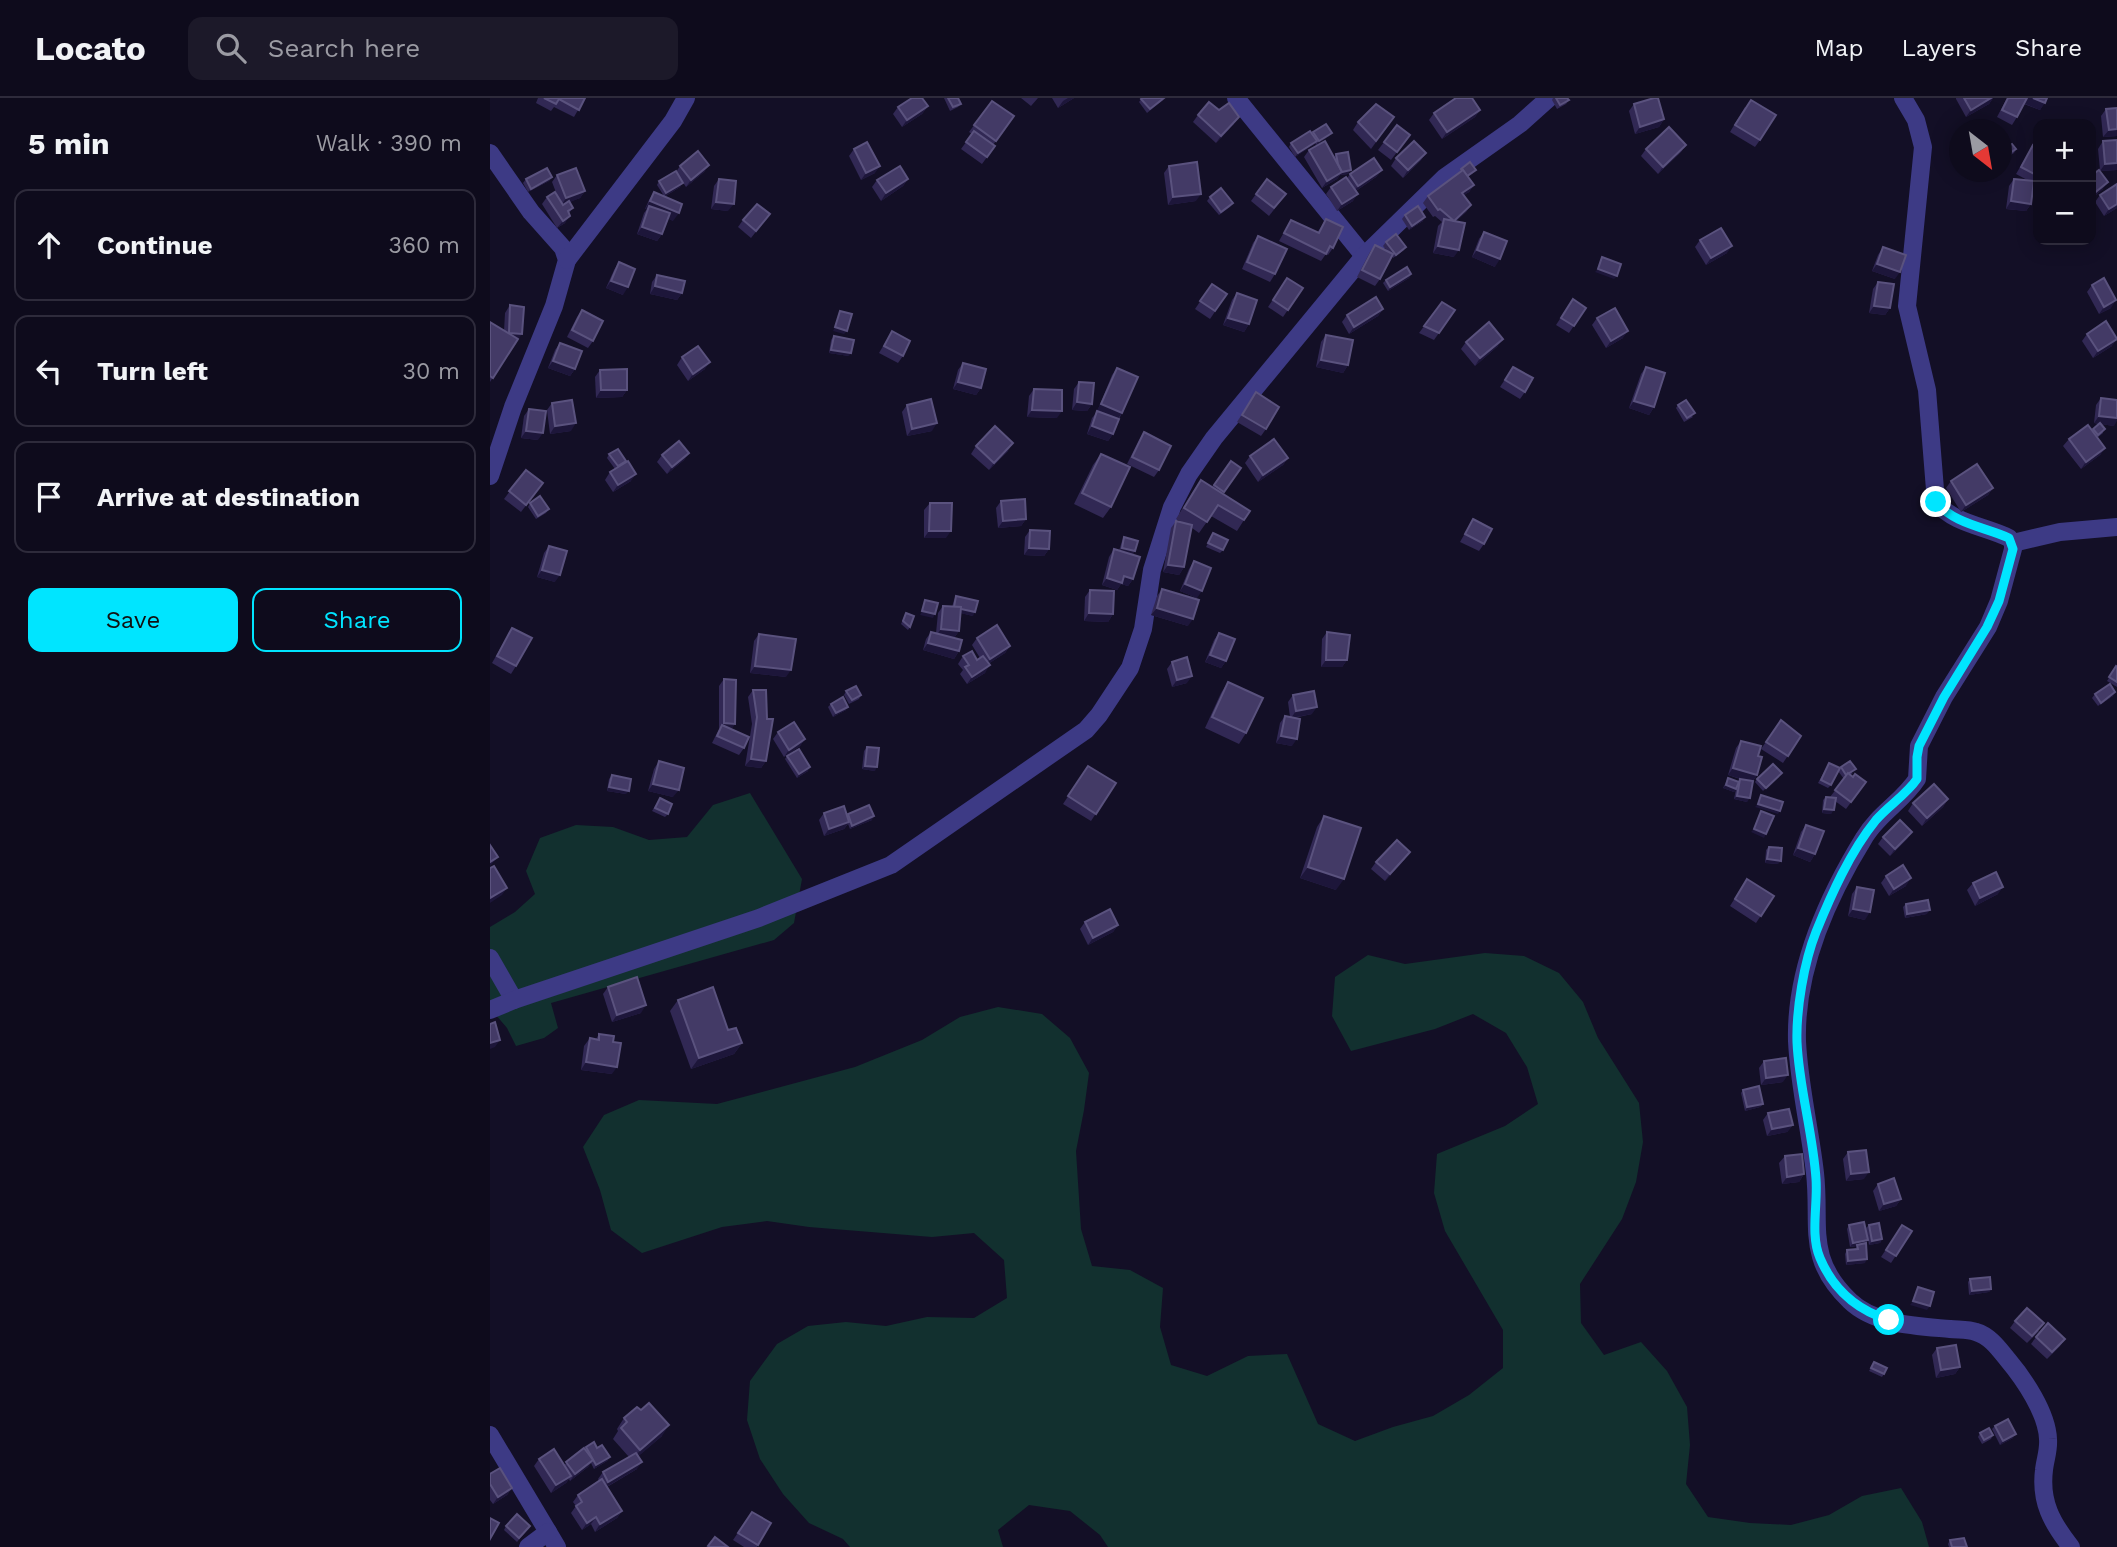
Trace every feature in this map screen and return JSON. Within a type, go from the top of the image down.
[{"type":"street","points":[[490,476],[513,407],[554,306],[568,260],[673,121],[686,98]]},
{"type":"street","points":[[1236,98],[1364,257]]},
{"type":"street","points":[[490,1010],[759,918],[891,865],[1086,730],[1100,715],[1130,667],[1143,629],[1152,570],[1172,507],[1189,474],[1214,438],[1364,257],[1445,177],[1520,124],[1549,98]]},
{"type":"street","points":[[1903,98],[1916,120],[1923,148],[1907,306],[1927,390],[1936,502],[1958,518],[1999,533],[2009,538],[2012,543],[2007,578],[1999,601],[1919,746],[1917,779],[1865,836],[1847,866],[1815,934],[1802,987],[1797,1040],[1816,1178],[1818,1254],[1824,1268],[1851,1302],[1870,1314],[1908,1325],[1976,1332],[1996,1345],[2024,1379],[2037,1406],[2048,1441],[2043,1498],[2057,1530],[2071,1547]]},
{"type":"street","points":[[490,153],[531,212],[564,248],[568,260]]},
{"type":"street","points":[[2012,543],[2060,532],[2117,527]]},
{"type":"street","points":[[490,958],[514,1000]]},
{"type":"street","points":[[490,1435],[553,1539],[528,1547]]},
{"type":"green space","points":[[750,793],[802,879],[794,923],[774,940],[551,1003],[558,1028],[544,1038],[516,1046],[507,1028],[490,1008],[490,927],[515,912],[535,894],[526,871],[540,838],[576,825],[613,827],[649,840],[687,837],[713,805]]},
{"type":"green space","points":[[1485,953],[1524,956],[1559,973],[1583,1002],[1598,1038],[1639,1103],[1643,1142],[1636,1182],[1622,1219],[1580,1284],[1581,1323],[1604,1355],[1641,1342],[1667,1371],[1687,1407],[1690,1445],[1686,1484],[1708,1517],[1791,1525],[1829,1515],[1862,1496],[1901,1488],[1922,1522],[1929,1547],[1108,1547],[1100,1535],[1070,1511],[1029,1505],[998,1530],[1003,1547],[850,1547],[843,1539],[809,1523],[783,1494],[760,1459],[747,1420],[750,1381],[777,1344],[808,1326],[846,1322],[886,1326],[927,1317],[974,1318],[1007,1298],[1004,1260],[974,1233],[932,1237],[767,1221],[722,1227],[642,1253],[611,1230],[600,1190],[583,1147],[604,1115],[639,1100],[717,1104],[855,1067],[922,1040],[960,1017],[998,1007],[1042,1014],[1070,1038],[1089,1073],[1076,1151],[1081,1229],[1092,1266],[1130,1270],[1163,1288],[1160,1327],[1171,1365],[1207,1376],[1248,1356],[1287,1354],[1318,1424],[1355,1441],[1433,1416],[1469,1395],[1503,1368],[1503,1330],[1445,1231],[1434,1193],[1437,1154],[1505,1126],[1538,1104],[1527,1067],[1506,1033],[1473,1014],[1435,1029],[1351,1051],[1332,1016],[1335,977],[1368,955],[1405,964]]},
{"type":"building","points":[[544,98],[585,98],[579,110],[559,99],[556,104]]},
{"type":"building","points":[[912,98],[922,98],[928,106],[907,120],[898,107]]},
{"type":"building","points":[[948,98],[958,98],[961,104],[953,107]]},
{"type":"building","points":[[1142,98],[1164,98],[1150,109]]},
{"type":"building","points":[[1456,98],[1472,98],[1480,110],[1447,132],[1434,113]]},
{"type":"building","points":[[1556,98],[1567,98],[1569,100],[1560,105]]},
{"type":"building","points":[[1658,98],[1664,119],[1640,127],[1634,104]]},
{"type":"building","points":[[1964,98],[1991,98],[1971,110]]},
{"type":"building","points":[[2008,98],[2027,98],[2017,117],[2002,110]]},
{"type":"building","points":[[2033,98],[2047,98],[2045,103]]},
{"type":"building","points":[[1751,100],[1776,115],[1760,140],[1735,125]]},
{"type":"building","points":[[992,101],[1014,116],[996,141],[974,125]]},
{"type":"building","points":[[1209,102],[1219,110],[1229,103],[1239,117],[1221,136],[1198,115]]},
{"type":"building","points":[[1376,104],[1394,117],[1376,141],[1358,122]]},
{"type":"building","points":[[2117,108],[2117,129],[2109,130],[2106,109]]},
{"type":"building","points":[[1326,124],[1332,133],[1319,141],[1313,132]]},
{"type":"building","points":[[1397,125],[1410,135],[1397,152],[1384,142]]},
{"type":"building","points":[[1669,127],[1686,145],[1663,167],[1646,149]]},
{"type":"building","points":[[974,131],[995,146],[987,157],[966,142]]},
{"type":"building","points":[[1310,131],[1317,141],[1298,153],[1291,143]]},
{"type":"building","points":[[2117,140],[2117,163],[2105,164],[2103,141]]},
{"type":"building","points":[[1325,141],[1342,172],[1327,181],[1309,150]]},
{"type":"building","points":[[1414,141],[1426,153],[1408,170],[1396,158]]},
{"type":"building","points":[[867,142],[880,166],[866,173],[854,149]]},
{"type":"building","points":[[2033,145],[2033,173],[2021,167]]},
{"type":"building","points":[[698,151],[709,165],[691,180],[680,166]]},
{"type":"building","points":[[1348,152],[1351,170],[1342,172],[1336,154]]},
{"type":"building","points":[[1374,158],[1382,170],[1358,186],[1350,174]]},
{"type":"building","points":[[1197,162],[1201,194],[1173,197],[1169,166]]},
{"type":"building","points":[[1470,162],[1476,170],[1467,176],[1461,169]]},
{"type":"building","points":[[900,166],[908,179],[886,193],[877,180]]},
{"type":"building","points":[[547,168],[552,177],[531,189],[526,179]]},
{"type":"building","points":[[576,168],[585,191],[566,198],[557,175]]},
{"type":"building","points":[[1463,170],[1474,185],[1462,193],[1471,205],[1454,221],[1438,210],[1428,196]]},
{"type":"building","points":[[2099,170],[2108,182],[2096,192],[2096,182],[2096,172]]},
{"type":"building","points":[[676,171],[683,183],[666,193],[659,181]]},
{"type":"building","points":[[1346,177],[1358,194],[1342,204],[1331,187]]},
{"type":"building","points":[[719,179],[736,181],[734,204],[716,202]]},
{"type":"building","points":[[1267,179],[1286,194],[1274,208],[1256,194]]},
{"type":"building","points":[[2014,179],[2033,181],[2031,204],[2011,201]]},
{"type":"building","points":[[2117,184],[2117,204],[2109,209],[2100,195]]},
{"type":"building","points":[[1221,188],[1233,203],[1221,212],[1210,197]]},
{"type":"building","points":[[555,192],[563,205],[569,201],[573,208],[568,211],[570,216],[563,221],[547,197]]},
{"type":"building","points":[[654,192],[682,204],[679,213],[650,201]]},
{"type":"building","points":[[757,204],[770,214],[756,231],[743,220]]},
{"type":"building","points":[[649,206],[670,213],[662,234],[642,227]]},
{"type":"building","points":[[1418,206],[1425,217],[1412,226],[1405,215]]},
{"type":"building","points":[[1326,219],[1343,227],[1333,248],[1330,246],[1326,254],[1284,233],[1291,220],[1319,233]]},
{"type":"building","points":[[1444,219],[1465,223],[1459,250],[1438,246]]},
{"type":"building","points":[[1721,228],[1732,246],[1711,258],[1700,240]]},
{"type":"building","points":[[1484,232],[1507,241],[1500,259],[1477,250]]},
{"type":"building","points":[[1396,234],[1406,247],[1396,255],[1386,242]]},
{"type":"building","points":[[1258,236],[1287,249],[1275,274],[1247,262]]},
{"type":"building","points":[[1375,245],[1393,254],[1380,279],[1362,270]]},
{"type":"building","points":[[1883,247],[1906,255],[1900,272],[1877,264]]},
{"type":"building","points":[[1602,257],[1621,264],[1617,276],[1598,269]]},
{"type":"building","points":[[619,262],[635,269],[628,287],[611,281]]},
{"type":"building","points":[[1407,267],[1411,274],[1390,287],[1386,280]]},
{"type":"building","points":[[657,275],[685,281],[682,293],[655,286]]},
{"type":"building","points":[[1287,278],[1303,288],[1288,310],[1273,300]]},
{"type":"building","points":[[2104,278],[2116,300],[2104,307],[2092,285]]},
{"type":"building","points":[[1878,282],[1894,284],[1890,308],[1874,306]]},
{"type":"building","points":[[1212,284],[1227,294],[1215,311],[1200,301]]},
{"type":"building","points":[[1237,293],[1257,300],[1249,324],[1228,318]]},
{"type":"building","points":[[1376,297],[1383,309],[1354,327],[1347,315]]},
{"type":"building","points":[[1573,299],[1586,308],[1574,326],[1561,318]]},
{"type":"building","points":[[1442,302],[1455,310],[1439,333],[1424,326]]},
{"type":"building","points":[[510,305],[524,307],[522,334],[509,333]]},
{"type":"building","points":[[1615,308],[1628,331],[1611,341],[1597,318]]},
{"type":"building","points":[[582,310],[603,321],[593,341],[572,330]]},
{"type":"building","points":[[840,311],[852,314],[847,331],[835,327]]},
{"type":"building","points":[[2106,321],[2117,339],[2098,351],[2087,334]]},
{"type":"building","points":[[490,322],[518,339],[493,378],[490,376]]},
{"type":"building","points":[[1489,322],[1503,339],[1480,358],[1466,342]]},
{"type":"building","points":[[892,331],[910,341],[903,356],[884,346]]},
{"type":"building","points":[[1326,335],[1353,340],[1348,365],[1321,360]]},
{"type":"building","points":[[834,336],[854,340],[851,353],[831,350]]},
{"type":"building","points":[[560,343],[582,351],[575,369],[553,361]]},
{"type":"building","points":[[698,346],[710,362],[693,374],[682,357]]},
{"type":"building","points":[[963,363],[986,369],[981,388],[958,382]]},
{"type":"building","points":[[1513,367],[1533,378],[1525,392],[1505,380]]},
{"type":"building","points":[[1646,367],[1665,373],[1654,407],[1634,401]]},
{"type":"building","points":[[1117,368],[1138,377],[1122,413],[1101,404]]},
{"type":"building","points":[[627,369],[627,390],[601,390],[600,370]]},
{"type":"building","points":[[1079,382],[1094,383],[1092,404],[1077,402]]},
{"type":"building","points":[[1034,389],[1062,390],[1062,411],[1032,410]]},
{"type":"building","points":[[1256,392],[1279,407],[1266,429],[1242,415]]},
{"type":"building","points":[[2101,398],[2117,400],[2117,418],[2099,416]]},
{"type":"building","points":[[931,399],[937,423],[912,429],[907,405]]},
{"type":"building","points":[[572,400],[576,423],[555,426],[552,403]]},
{"type":"building","points":[[1686,400],[1695,413],[1687,418],[1678,405]]},
{"type":"building","points":[[529,409],[546,411],[543,433],[526,431]]},
{"type":"building","points":[[1097,411],[1119,419],[1113,434],[1092,426]]},
{"type":"building","points":[[2100,423],[2105,429],[2098,435],[2093,429]]},
{"type":"building","points":[[2088,425],[2105,448],[2086,462],[2069,439]]},
{"type":"building","points":[[995,426],[1013,443],[994,463],[976,446]]},
{"type":"building","points":[[1144,432],[1171,446],[1159,470],[1132,457]]},
{"type":"building","points":[[1274,439],[1288,458],[1263,475],[1250,456]]},
{"type":"building","points":[[679,441],[689,453],[672,467],[662,455]]},
{"type":"building","points":[[618,449],[626,461],[618,466],[609,454]]},
{"type":"building","points":[[1101,454],[1130,467],[1111,507],[1082,493]]},
{"type":"building","points":[[628,461],[636,474],[618,485],[610,472]]},
{"type":"building","points":[[1231,461],[1241,468],[1224,492],[1214,485]]},
{"type":"building","points":[[1977,464],[1993,488],[1966,505],[1951,481]]},
{"type":"building","points":[[526,470],[543,483],[526,505],[509,491]]},
{"type":"building","points":[[1201,480],[1250,511],[1244,520],[1218,505],[1207,522],[1184,508]]},
{"type":"building","points":[[540,496],[549,509],[538,516],[530,503]]},
{"type":"building","points":[[1025,499],[1026,519],[1003,521],[1001,501]]},
{"type":"building","points":[[930,503],[952,503],[951,531],[929,531]]},
{"type":"building","points":[[1473,519],[1492,529],[1484,544],[1465,534]]},
{"type":"building","points":[[1176,521],[1192,525],[1184,567],[1168,565]]},
{"type":"building","points":[[1030,530],[1050,531],[1049,549],[1029,548]]},
{"type":"building","points":[[1213,533],[1228,540],[1223,550],[1208,543]]},
{"type":"building","points":[[1124,537],[1138,541],[1135,551],[1122,548]]},
{"type":"building","points":[[549,546],[567,551],[560,575],[542,570]]},
{"type":"building","points":[[1114,549],[1140,557],[1133,579],[1124,576],[1122,583],[1107,578]]},
{"type":"building","points":[[1194,561],[1211,568],[1202,591],[1185,584]]},
{"type":"building","points":[[1162,589],[1199,600],[1193,619],[1157,608]]},
{"type":"building","points":[[1090,590],[1114,591],[1113,614],[1089,613]]},
{"type":"building","points":[[956,596],[978,601],[975,612],[954,607]]},
{"type":"building","points":[[925,600],[938,603],[935,614],[922,611]]},
{"type":"building","points":[[943,606],[961,607],[959,631],[941,629]]},
{"type":"building","points":[[906,613],[914,616],[910,627],[903,621]]},
{"type":"building","points":[[997,625],[1010,646],[990,659],[977,638]]},
{"type":"building","points":[[512,628],[532,638],[516,666],[497,656]]},
{"type":"building","points":[[931,632],[962,640],[959,651],[928,643]]},
{"type":"building","points":[[1327,632],[1350,635],[1347,660],[1326,660]]},
{"type":"building","points":[[1219,633],[1235,639],[1226,661],[1210,655]]},
{"type":"building","points":[[759,634],[796,639],[791,670],[755,666]]},
{"type":"building","points":[[972,651],[977,660],[983,656],[990,665],[972,677],[965,667],[969,665],[963,656]]},
{"type":"building","points":[[1187,657],[1192,676],[1177,680],[1172,662]]},
{"type":"building","points":[[2117,667],[2117,682],[2109,677]]},
{"type":"building","points":[[724,679],[736,680],[735,724],[724,723]]},
{"type":"building","points":[[1228,682],[1263,698],[1246,733],[1212,717]]},
{"type":"building","points":[[2110,684],[2115,692],[2101,703],[2095,694]]},
{"type":"building","points":[[856,686],[861,695],[852,700],[846,691]]},
{"type":"building","points":[[753,690],[766,690],[767,719],[773,719],[766,761],[751,759],[757,717]]},
{"type":"building","points":[[1314,691],[1317,707],[1296,711],[1293,695]]},
{"type":"building","points":[[843,697],[848,707],[836,713],[831,704]]},
{"type":"building","points":[[1285,716],[1300,719],[1297,739],[1281,736]]},
{"type":"building","points":[[1781,720],[1801,736],[1788,756],[1766,742]]},
{"type":"building","points":[[794,722],[805,739],[789,750],[778,732]]},
{"type":"building","points":[[722,725],[749,737],[744,748],[717,736]]},
{"type":"building","points":[[1741,741],[1761,746],[1758,756],[1762,757],[1757,775],[1733,768]]},
{"type":"building","points":[[867,747],[879,748],[877,767],[865,766]]},
{"type":"building","points":[[799,749],[810,767],[799,774],[787,756]]},
{"type":"building","points":[[659,761],[684,768],[679,790],[653,784]]},
{"type":"building","points":[[1850,761],[1856,769],[1846,775],[1841,767]]},
{"type":"building","points":[[1829,763],[1840,768],[1831,785],[1821,780]]},
{"type":"building","points":[[1773,764],[1782,773],[1766,788],[1757,779]]},
{"type":"building","points":[[1088,766],[1116,783],[1096,814],[1068,796]]},
{"type":"building","points":[[1848,773],[1853,777],[1855,774],[1866,782],[1851,802],[1835,790]]},
{"type":"building","points":[[612,775],[631,779],[629,791],[609,787]]},
{"type":"building","points":[[1728,778],[1739,782],[1736,789],[1726,785]]},
{"type":"building","points":[[1740,779],[1753,781],[1750,798],[1737,796]]},
{"type":"building","points":[[1934,784],[1948,799],[1927,818],[1913,803]]},
{"type":"building","points":[[1761,795],[1783,802],[1780,811],[1758,804]]},
{"type":"building","points":[[1826,797],[1836,798],[1834,810],[1824,809]]},
{"type":"building","points":[[660,798],[672,804],[668,814],[655,808]]},
{"type":"building","points":[[869,805],[874,816],[852,826],[848,814]]},
{"type":"building","points":[[844,806],[849,822],[829,829],[824,813]]},
{"type":"building","points":[[1761,811],[1774,816],[1766,834],[1754,829]]},
{"type":"building","points":[[1324,816],[1361,828],[1344,879],[1308,867]]},
{"type":"building","points":[[1900,820],[1912,832],[1895,849],[1883,837]]},
{"type":"building","points":[[1806,825],[1824,831],[1815,854],[1798,848]]},
{"type":"building","points":[[1397,840],[1410,852],[1390,874],[1376,862]]},
{"type":"building","points":[[490,845],[498,857],[490,862]]},
{"type":"building","points":[[1769,847],[1782,848],[1781,861],[1767,859]]},
{"type":"building","points":[[1903,865],[1911,878],[1894,889],[1886,876]]},
{"type":"building","points":[[494,866],[507,888],[490,898],[490,868]]},
{"type":"building","points":[[1996,872],[2003,887],[1980,898],[1973,883]]},
{"type":"building","points":[[1747,879],[1774,896],[1761,916],[1735,899]]},
{"type":"building","points":[[1857,887],[1874,890],[1870,912],[1853,909]]},
{"type":"building","points":[[1928,900],[1930,910],[1907,914],[1906,904]]},
{"type":"building","points":[[1110,909],[1118,925],[1093,938],[1085,922]]},
{"type":"building","points":[[637,977],[646,1005],[617,1015],[608,987]]},
{"type":"building","points":[[713,987],[728,1030],[736,1028],[742,1043],[699,1058],[678,1000]]},
{"type":"building","points":[[495,1022],[500,1040],[490,1043],[490,1024]]},
{"type":"building","points":[[599,1034],[614,1036],[613,1042],[621,1043],[617,1067],[586,1062],[590,1038],[599,1040]]},
{"type":"building","points":[[1786,1058],[1788,1075],[1766,1078],[1764,1061]]},
{"type":"building","points":[[1759,1086],[1763,1104],[1747,1107],[1743,1090]]},
{"type":"building","points":[[1789,1109],[1793,1125],[1772,1129],[1768,1113]]},
{"type":"building","points":[[1866,1150],[1869,1172],[1851,1174],[1848,1152]]},
{"type":"building","points":[[1802,1154],[1804,1174],[1787,1177],[1785,1156]]},
{"type":"building","points":[[1894,1178],[1901,1199],[1884,1204],[1878,1184]]},
{"type":"building","points":[[1864,1222],[1868,1240],[1853,1243],[1849,1225]]},
{"type":"building","points":[[1879,1223],[1882,1239],[1872,1241],[1869,1225]]},
{"type":"building","points":[[1902,1225],[1912,1231],[1896,1256],[1886,1250]]},
{"type":"building","points":[[1866,1243],[1867,1259],[1848,1261],[1847,1250],[1858,1249],[1857,1245]]},
{"type":"building","points":[[1990,1277],[1991,1289],[1972,1291],[1970,1279]]},
{"type":"building","points":[[1918,1287],[1934,1292],[1930,1306],[1913,1301]]},
{"type":"building","points":[[2027,1308],[2044,1323],[2032,1336],[2015,1321]]},
{"type":"building","points":[[2048,1323],[2065,1339],[2052,1352],[2036,1337]]},
{"type":"building","points":[[1956,1345],[1960,1367],[1941,1370],[1937,1348]]},
{"type":"building","points":[[1874,1362],[1887,1368],[1884,1374],[1871,1368]]},
{"type":"building","points":[[649,1403],[669,1425],[640,1450],[621,1428],[627,1422],[624,1418],[637,1407],[641,1410]]},
{"type":"building","points":[[2008,1419],[2016,1434],[2003,1441],[1995,1426]]},
{"type":"building","points":[[1989,1428],[1993,1435],[1984,1440],[1980,1433]]},
{"type":"building","points":[[594,1442],[597,1448],[602,1445],[610,1457],[596,1465],[586,1447]]},
{"type":"building","points":[[584,1448],[593,1460],[575,1474],[566,1462]]},
{"type":"building","points":[[554,1449],[571,1476],[556,1485],[539,1459]]},
{"type":"building","points":[[636,1453],[642,1462],[608,1482],[603,1472]]},
{"type":"building","points":[[500,1468],[512,1488],[498,1497],[490,1484],[490,1474]]},
{"type":"building","points":[[602,1479],[622,1511],[600,1524],[596,1517],[587,1523],[576,1506],[582,1502],[578,1495]]},
{"type":"building","points":[[752,1512],[771,1523],[758,1545],[738,1533]]},
{"type":"building","points":[[517,1514],[530,1526],[519,1538],[506,1526]]},
{"type":"building","points":[[490,1518],[499,1523],[490,1539]]},
{"type":"building","points":[[715,1537],[728,1547],[708,1546]]},
{"type":"building","points":[[1964,1538],[1967,1547],[1952,1547],[1950,1540]]},
{"type":"route","points":[[1889,1320],[1870,1314],[1851,1302],[1824,1268],[1818,1254],[1816,1178],[1797,1040],[1802,987],[1815,934],[1847,866],[1865,836],[1917,779],[1919,746],[1944,697],[1987,627],[2007,578],[2013,549],[2009,538],[1970,524],[1936,502]]}]
